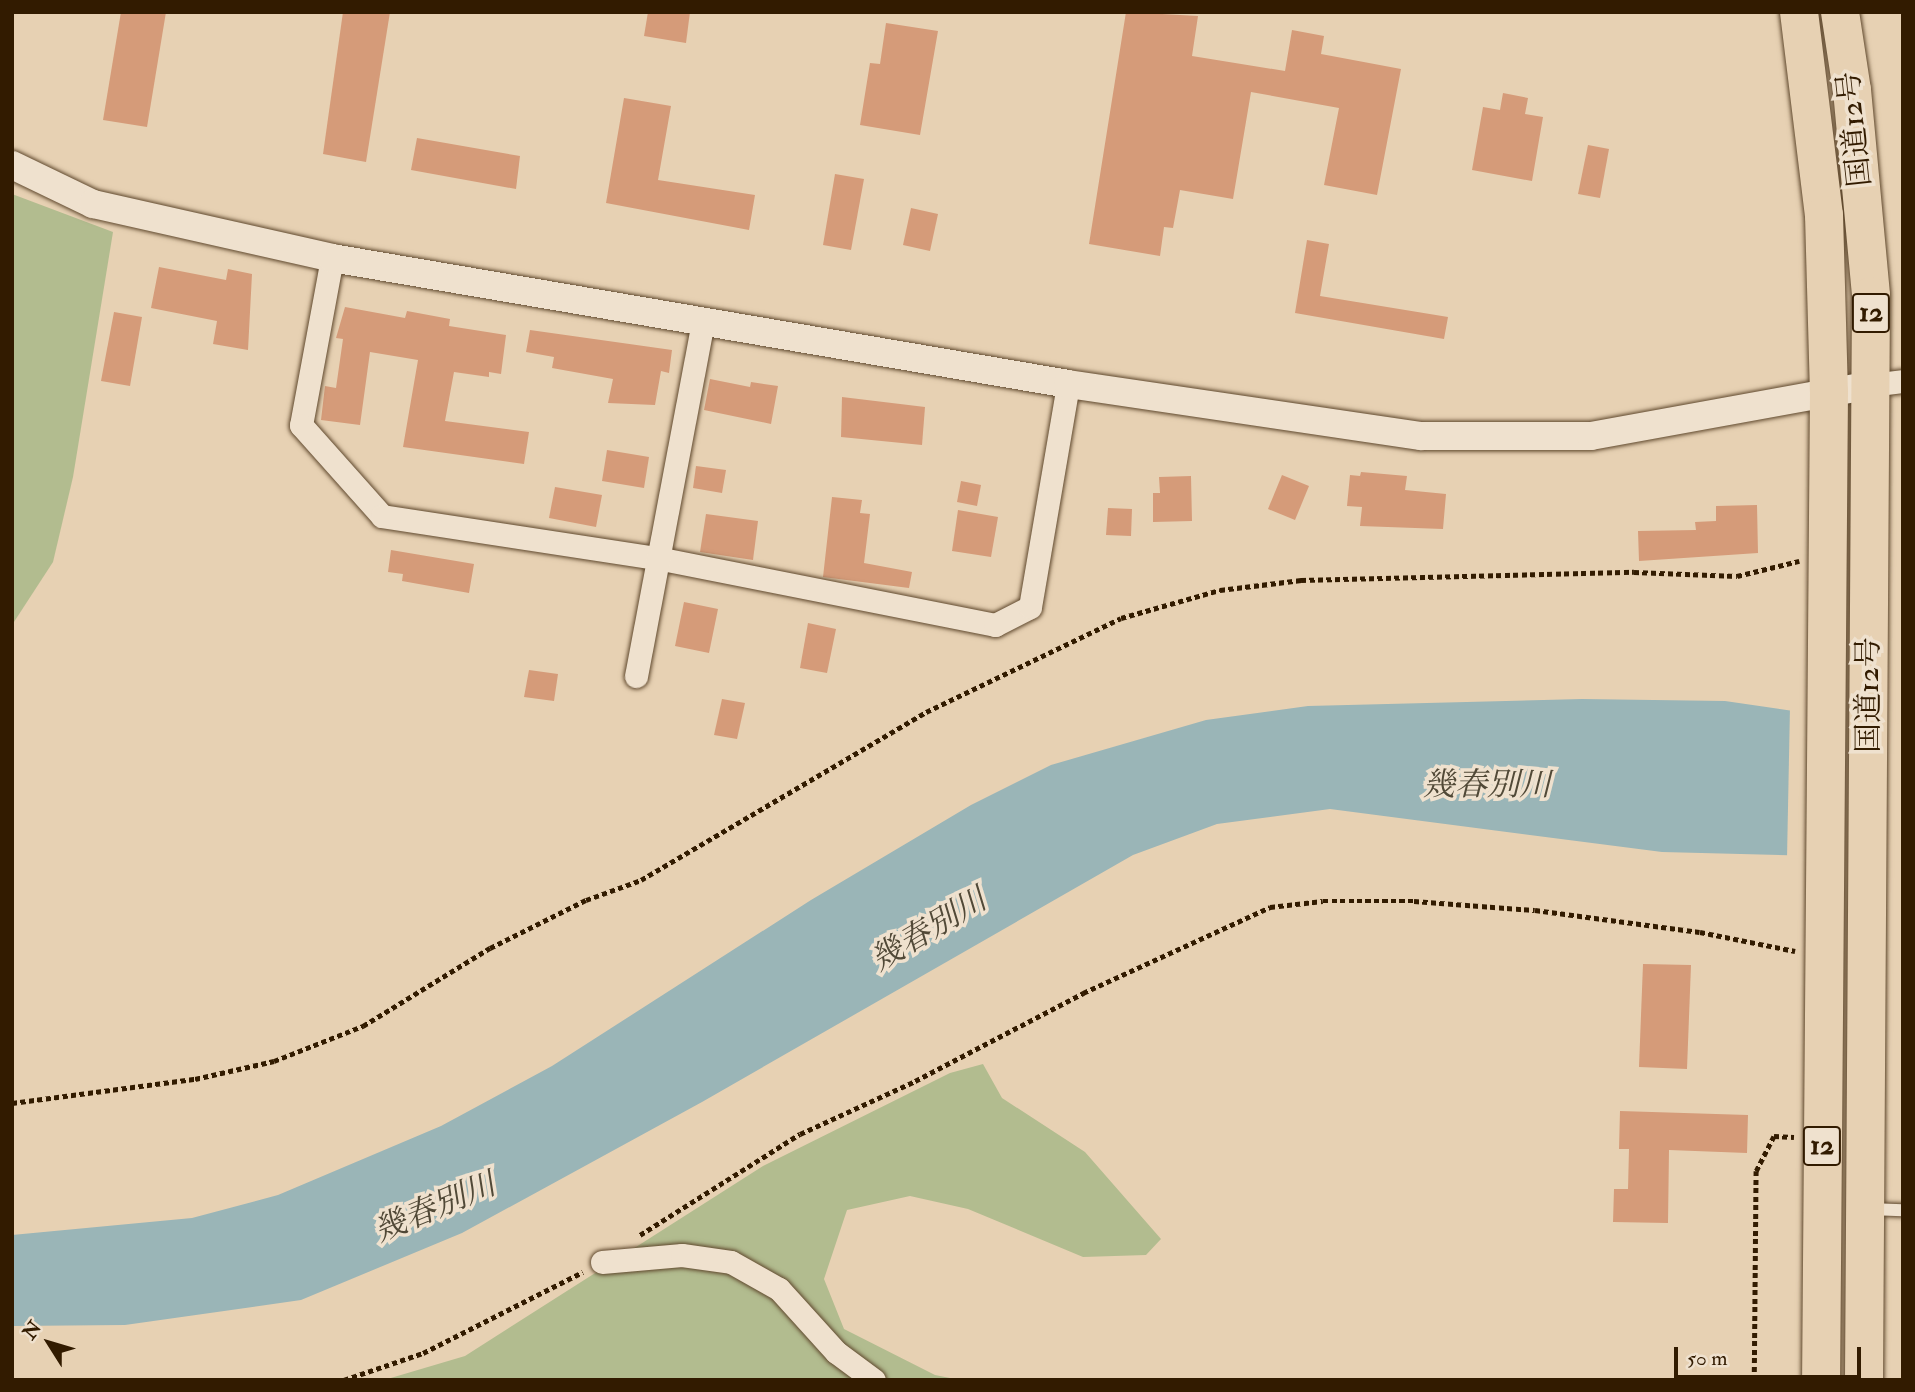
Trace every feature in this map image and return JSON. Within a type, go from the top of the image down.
[{"type":"highway","name":"国道12号","points":[[1799,12],[1824,215],[1829,392],[1821,1380]]},
{"type":"highway","name":"国道12号","points":[[1840,12],[1887,383],[1870,615],[1864,1380]]},
{"type":"street","points":[[12,165],[93,204],[332,258],[1068,384],[1421,436],[1591,436],[1887,383]]},
{"type":"street","points":[[332,258],[301,425],[382,516],[657,558],[995,625],[1030,607],[1068,384]]},
{"type":"street","points":[[636,676],[703,323]]},
{"type":"street","points":[[602,1262],[682,1255],[731,1262],[779,1289],[836,1352],[874,1380]]},
{"type":"lane","points":[[1865,1208],[1903,1210]]},
{"type":"path","points":[[12,1103],[195,1079],[274,1061],[363,1026],[490,948],[586,900],[641,880],[926,712],[1121,618],[1220,590],[1301,580],[1634,572],[1737,576],[1828,557]]},
{"type":"path","points":[[344,1380],[458,1337],[602,1262],[649,1228],[800,1134],[915,1081],[1083,993],[1270,907],[1323,901],[1401,901],[1535,910],[1824,954]]},
{"type":"path","points":[[1755,1380],[1756,1171],[1774,1136],[1822,1135]]},
{"type":"green space","points":[[12,194],[113,232],[73,477],[53,562],[12,625]]},
{"type":"green space","points":[[983,1064],[1002,1098],[1085,1152],[1161,1239],[1146,1255],[1083,1257],[968,1209],[910,1196],[847,1210],[824,1279],[844,1329],[935,1375],[960,1380],[384,1380],[465,1356],[763,1166],[950,1073]]},
{"type":"water","name":"幾春別川","points":[[1582,699],[1725,701],[1903,727],[1903,858],[1662,852],[1330,809],[1217,824],[1133,855],[702,1102],[462,1233],[301,1300],[125,1325],[12,1326],[12,1235],[192,1218],[278,1195],[441,1126],[552,1066],[811,900],[971,805],[1051,765],[1206,720],[1308,706]]},
{"type":"pier","points":[[1790,707],[1903,724],[1903,862],[1787,858]]},
{"type":"building","points":[[121,12],[166,12],[147,127],[103,120]]},
{"type":"building","points":[[343,12],[390,12],[366,162],[323,154]]},
{"type":"building","points":[[648,12],[690,12],[686,43],[644,36]]},
{"type":"building","points":[[1126,12],[1198,16],[1192,56],[1285,71],[1292,30],[1324,36],[1321,54],[1401,69],[1377,195],[1324,185],[1339,108],[1251,92],[1233,199],[1180,190],[1173,228],[1164,227],[1160,256],[1089,244]]},
{"type":"building","points":[[886,23],[938,31],[920,135],[860,125],[870,63],[880,64]]},
{"type":"building","points":[[1503,93],[1528,98],[1525,114],[1543,117],[1532,181],[1472,170],[1483,107],[1500,110]]},
{"type":"building","points":[[624,98],[671,106],[658,180],[755,195],[749,230],[606,203]]},
{"type":"building","points":[[417,138],[520,156],[516,189],[411,170]]},
{"type":"building","points":[[1588,145],[1609,149],[1600,198],[1578,194]]},
{"type":"building","points":[[835,174],[864,179],[851,250],[823,245]]},
{"type":"building","points":[[911,208],[938,214],[930,251],[903,245]]},
{"type":"building","points":[[1307,240],[1329,244],[1320,296],[1448,317],[1444,339],[1295,313]]},
{"type":"building","points":[[159,267],[226,280],[228,269],[252,274],[248,350],[213,344],[217,321],[151,308]]},
{"type":"building","points":[[345,307],[405,318],[407,311],[450,319],[449,326],[506,335],[501,374],[489,372],[489,377],[454,372],[445,421],[529,432],[524,464],[403,447],[418,360],[370,352],[360,425],[321,420],[325,386],[336,388],[343,339],[336,338]]},
{"type":"building","points":[[114,312],[142,317],[130,386],[101,381]]},
{"type":"building","points":[[530,330],[672,350],[669,373],[661,371],[655,405],[608,403],[613,379],[552,368],[554,357],[526,352]]},
{"type":"building","points":[[710,379],[750,387],[751,382],[778,386],[771,424],[704,410]]},
{"type":"building","points":[[842,397],[925,407],[922,445],[841,437]]},
{"type":"building","points":[[607,450],[649,457],[644,488],[602,481]]},
{"type":"building","points":[[696,466],[726,470],[722,493],[693,488]]},
{"type":"building","points":[[1361,472],[1407,476],[1405,490],[1446,494],[1443,529],[1360,526],[1362,507],[1347,506],[1350,475],[1360,476]]},
{"type":"building","points":[[1282,475],[1309,486],[1295,520],[1268,509]]},
{"type":"building","points":[[1191,476],[1192,521],[1153,522],[1153,493],[1160,493],[1159,477]]},
{"type":"building","points":[[961,481],[981,485],[977,506],[957,502]]},
{"type":"building","points":[[555,487],[602,495],[596,527],[549,518]]},
{"type":"building","points":[[832,497],[862,500],[860,513],[870,514],[864,563],[912,572],[909,588],[823,577]]},
{"type":"building","points":[[1757,505],[1758,553],[1639,561],[1638,531],[1696,530],[1695,522],[1716,521],[1716,506]]},
{"type":"building","points":[[1108,508],[1132,509],[1131,536],[1106,535]]},
{"type":"building","points":[[958,510],[998,517],[991,557],[952,551]]},
{"type":"building","points":[[706,514],[758,521],[753,560],[700,552]]},
{"type":"building","points":[[391,550],[474,564],[469,593],[402,581],[403,574],[388,572]]},
{"type":"building","points":[[684,602],[718,609],[709,653],[675,646]]},
{"type":"building","points":[[808,623],[836,629],[827,673],[800,668]]},
{"type":"building","points":[[529,670],[558,674],[554,701],[524,697]]},
{"type":"building","points":[[722,699],[745,703],[737,739],[714,735]]},
{"type":"building","points":[[1643,964],[1691,965],[1687,1069],[1639,1067]]},
{"type":"building","points":[[1620,1111],[1748,1115],[1747,1153],[1669,1150],[1668,1223],[1613,1222],[1614,1189],[1628,1189],[1629,1149],[1619,1149]]}]
